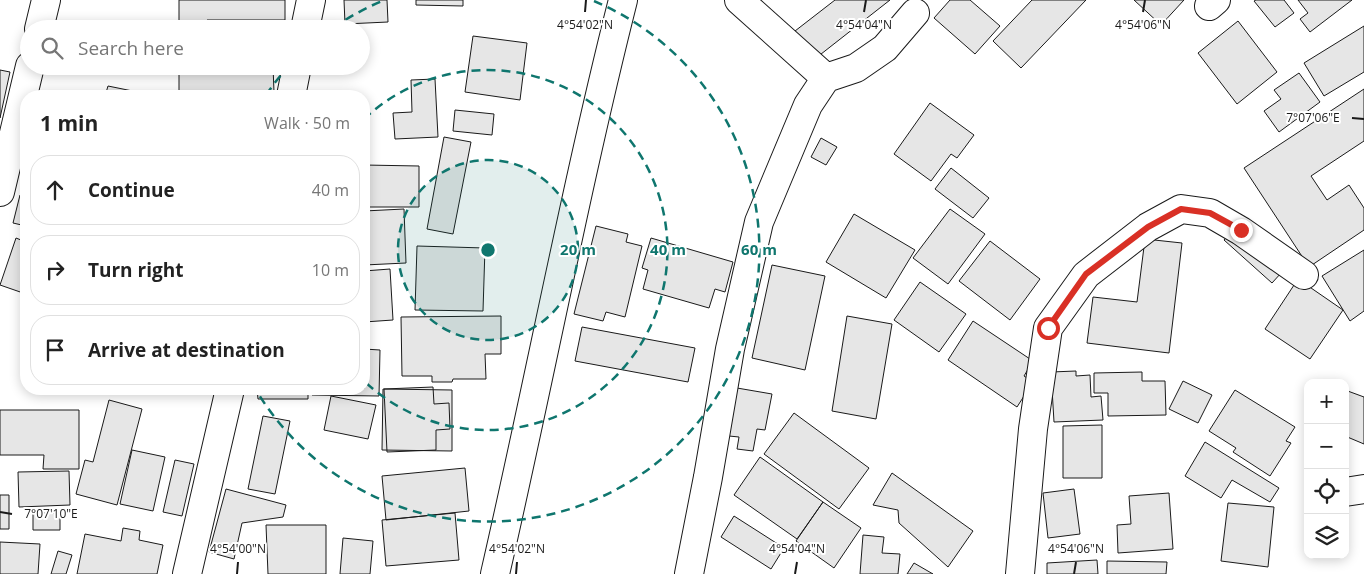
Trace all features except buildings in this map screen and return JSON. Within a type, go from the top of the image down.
[{"type":"street","points":[[41,20],[46,0]]},
{"type":"street","points":[[307,20],[310,0]]},
{"type":"street","points":[[495,574],[528,432],[595,110],[623,0]]},
{"type":"street","points":[[739,0],[826,78]]},
{"type":"street","points":[[689,574],[730,349],[759,222],[808,105],[826,78],[856,68],[885,48],[915,13]]},
{"type":"street","points":[[24,90],[28,75]]},
{"type":"street","points":[[292,90],[295,75]]},
{"type":"street","points":[[0,192],[20,108]]},
{"type":"street","points":[[1020,574],[1032,429],[1048,328],[1086,274],[1148,227],[1181,209],[1210,213],[1241,230],[1304,275]]},
{"type":"street","points":[[187,574],[229,395]]},
{"type":"street","points":[[1349,491],[1364,489]]},
{"type":"route","points":[[1048,328],[1086,274],[1148,227],[1181,209],[1210,213],[1241,230]]}]
